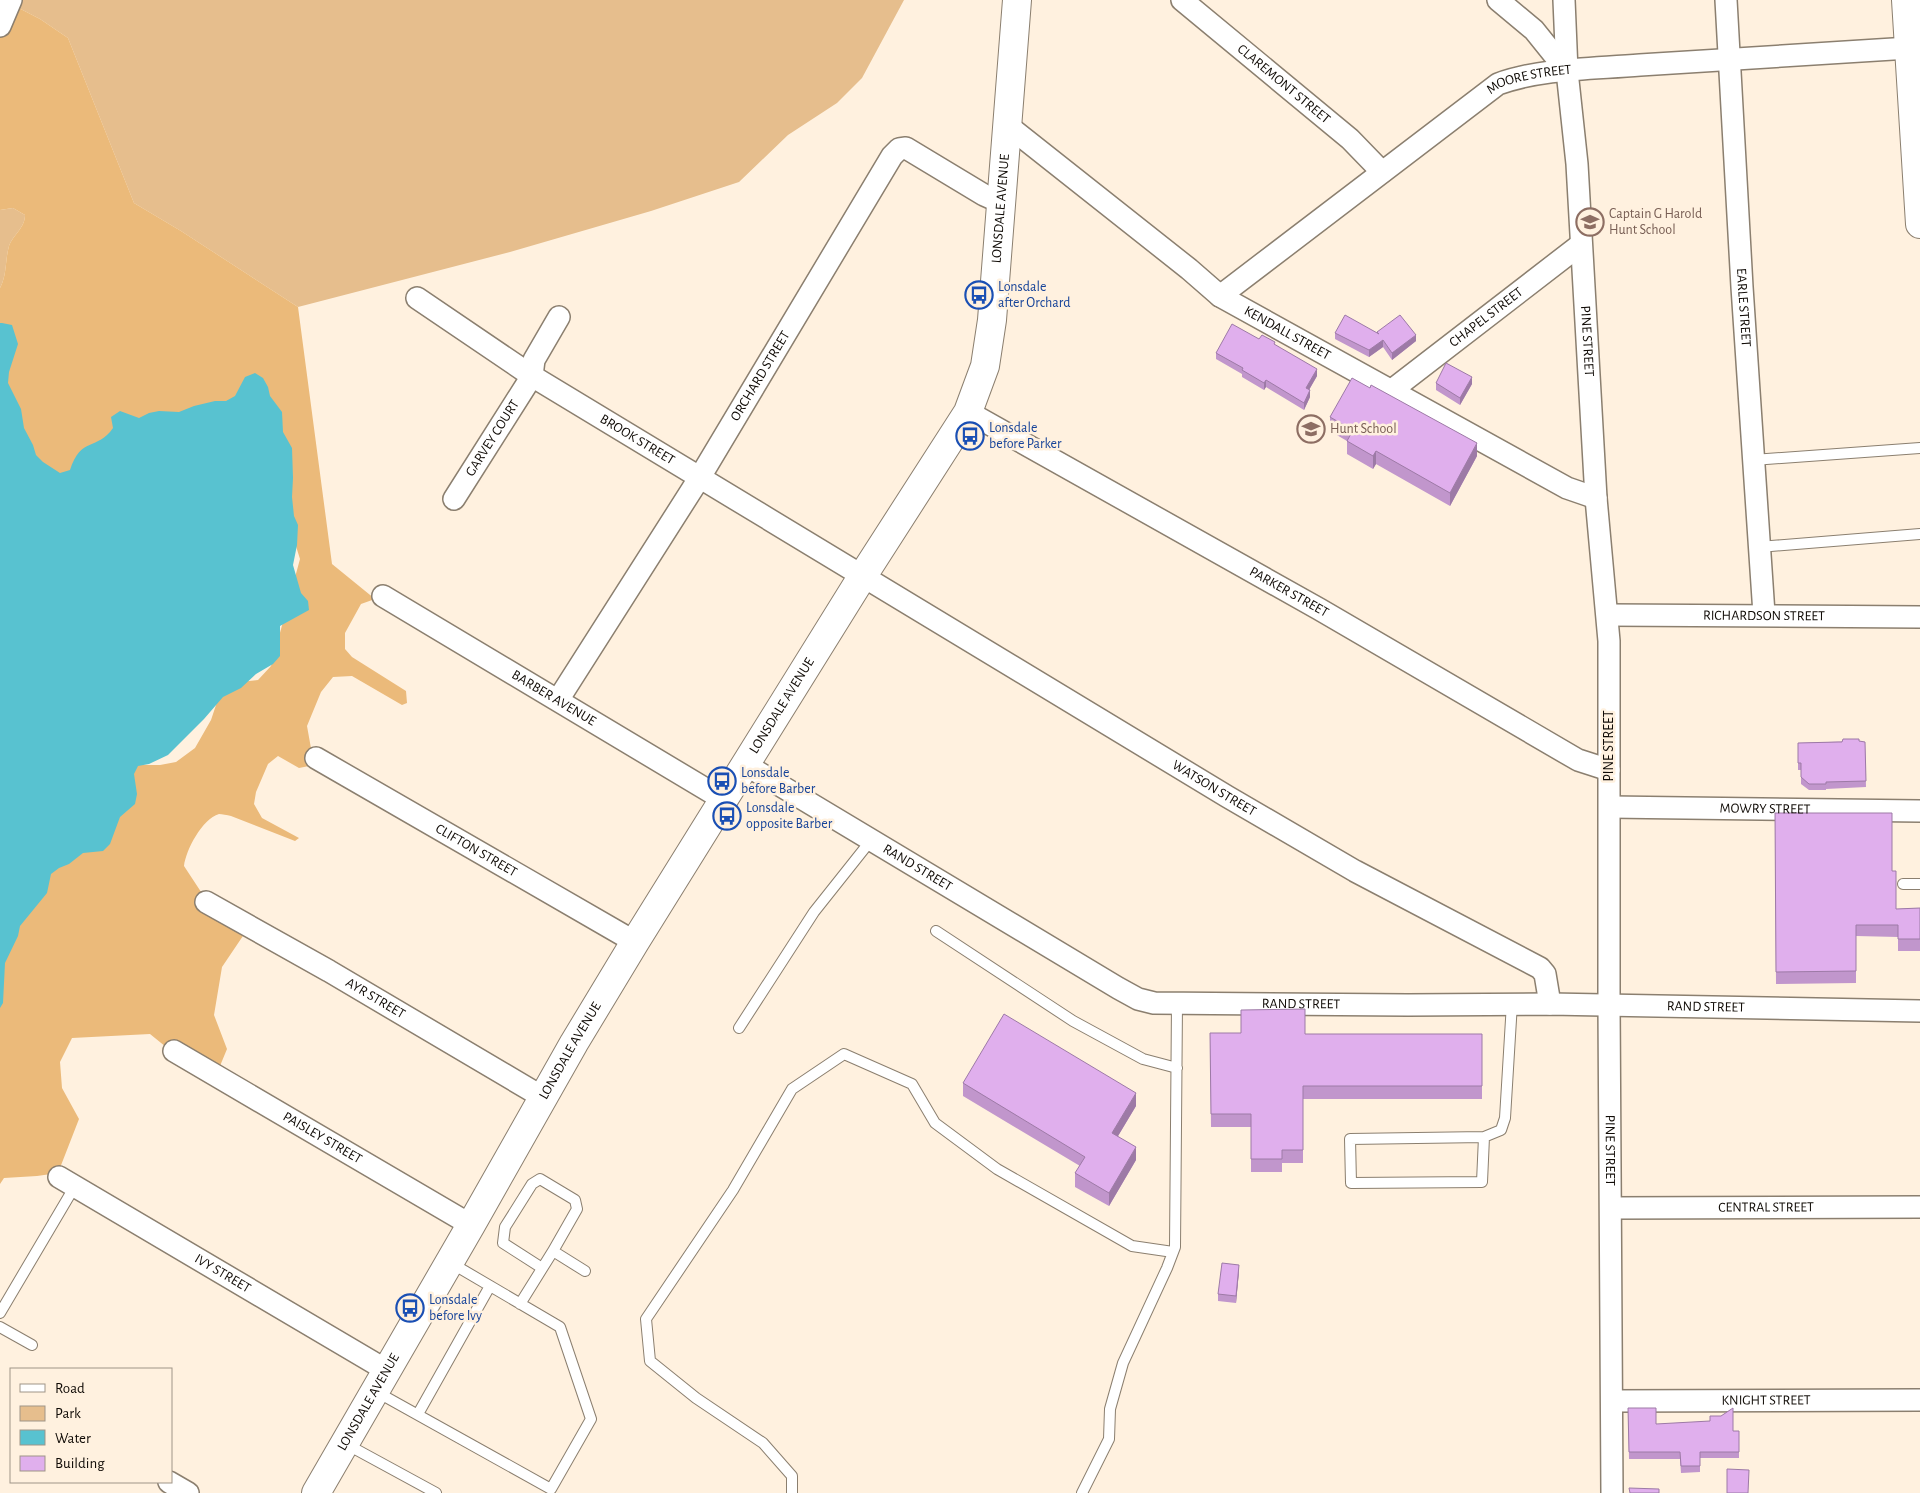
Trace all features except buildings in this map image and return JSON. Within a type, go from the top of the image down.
[{"type":"main road","name":"LONSDALE AVENUE","points":[[316,1493],[380,1380],[472,1225],[574,1043],[862,577],[968,412],[985,366],[992,320],[1017,0]]},
{"type":"main road","points":[[1906,0],[1920,224]]},
{"type":"street","points":[[0,26],[11,0]]},
{"type":"street","name":"CLAREMONT STREET","points":[[1182,0],[1350,138],[1382,172]]},
{"type":"street","points":[[1498,0],[1534,30],[1567,71]]},
{"type":"street","name":"PINE STREET","points":[[1564,0],[1567,71],[1577,164],[1580,244],[1596,498],[1608,614],[1612,1493]]},
{"type":"street","name":"EARLE STREET","points":[[1726,0],[1764,614]]},
{"type":"street","name":"MOORE STREET","points":[[1220,296],[1498,84],[1517,77],[1567,71],[1729,59],[1909,48]]},
{"type":"street","name":"KENDALL STREET","points":[[1007,125],[1189,269],[1220,296],[1567,488],[1596,498]]},
{"type":"street","name":"ORCHARD STREET","points":[[558,700],[700,477],[756,380],[819,282],[892,156],[898,149],[906,148],[984,195],[1002,203]]},
{"type":"street","name":"CHAPEL STREET","points":[[1392,390],[1580,244]]},
{"type":"street","name":"BROOK STREET","points":[[417,298],[532,376],[862,577]]},
{"type":"street","name":"GARVEY COURT","points":[[454,499],[532,376],[534,360],[559,317]]},
{"type":"street","name":"PARKER STREET","points":[[968,412],[1310,604],[1578,760],[1609,770]]},
{"type":"street","name":"WATSON STREET","points":[[862,577],[1346,866],[1540,968],[1545,974],[1550,1004]]},
{"type":"street","name":"BARBER AVENUE","points":[[383,596],[724,800]]},
{"type":"street","name":"RICHARDSON STREET","points":[[1608,614],[1920,617]]},
{"type":"street","name":"CLIFTON STREET","points":[[316,758],[636,942]]},
{"type":"street","name":"RAND STREET","points":[[746,765],[1138,999],[1154,1003],[1609,1004],[1920,1011]]},
{"type":"street","name":"MOWRY STREET","points":[[1610,807],[1920,811]]},
{"type":"street","name":"AYR STREET","points":[[206,902],[329,971],[544,1098]]},
{"type":"street","name":"PAISLEY STREET","points":[[174,1051],[472,1225]]},
{"type":"street","name":"IVY STREET","points":[[67,1181],[380,1380]]},
{"type":"street","name":"CENTRAL STREET","points":[[1611,1208],[1920,1207]]},
{"type":"street","name":"KNIGHT STREET","points":[[1612,1401],[1920,1400]]},
{"type":"street","points":[[171,1483],[188,1493]]},
{"type":"lane","points":[[1753,460],[1920,448]]},
{"type":"lane","points":[[1759,547],[1920,534]]},
{"type":"lane","points":[[739,1028],[814,912],[872,839]]},
{"type":"lane","points":[[1903,884],[1920,884]]},
{"type":"lane","points":[[936,931],[1074,1021],[1143,1060],[1177,1068]]},
{"type":"lane","points":[[1484,1136],[1482,1182],[1351,1183],[1350,1139],[1484,1136],[1501,1130],[1504,1118],[1512,1003]]},
{"type":"lane","points":[[1082,1493],[1109,1439],[1110,1409],[1123,1363],[1175,1247],[1177,1004]]},
{"type":"lane","points":[[792,1493],[792,1476],[763,1443],[696,1398],[650,1361],[646,1319],[733,1190],[792,1089],[844,1054],[912,1084],[935,1124],[997,1169],[1132,1246],[1173,1252]]},
{"type":"lane","points":[[520,1304],[553,1251],[577,1209],[575,1200],[540,1179],[532,1184],[506,1227],[503,1243],[542,1268]]},
{"type":"lane","points":[[0,1313],[67,1181]]},
{"type":"lane","points":[[553,1251],[585,1271]]},
{"type":"lane","points":[[380,1380],[418,1414],[551,1489],[591,1419],[560,1327],[450,1262]]},
{"type":"lane","points":[[418,1414],[490,1286]]},
{"type":"lane","points":[[0,1327],[32,1345]]},
{"type":"lane","points":[[345,1444],[436,1493]]},
{"type":"green space","points":[[12,0],[904,0],[862,78],[837,103],[788,135],[739,182],[651,211],[510,252],[298,307],[181,231],[134,203],[68,38],[40,19],[11,4]]},
{"type":"green space","points":[[13,208],[25,215],[21,228],[9,246],[4,278],[0,288],[0,210]]},
{"type":"shaded area","points":[[11,4],[40,19],[68,38],[134,203],[181,231],[298,307],[332,564],[375,599],[361,604],[345,633],[345,649],[352,657],[406,691],[407,703],[402,705],[352,676],[333,677],[321,692],[307,726],[314,765],[299,768],[278,756],[268,764],[256,792],[254,804],[262,818],[299,838],[295,841],[231,816],[219,814],[201,828],[191,844],[184,866],[207,901],[249,927],[222,967],[214,1015],[227,1049],[215,1078],[171,1051],[150,1034],[72,1038],[60,1062],[62,1088],[79,1119],[58,1173],[4,1178],[0,1184],[0,873],[135,765],[160,765],[176,762],[195,748],[211,720],[219,696],[240,682],[258,680],[271,666],[300,559],[295,543],[143,546],[0,428],[0,288],[4,278],[9,246],[21,228],[25,215],[13,208],[0,210],[0,29]]},
{"type":"water","points":[[0,323],[12,325],[18,344],[9,372],[8,383],[21,409],[24,428],[36,455],[60,473],[70,470],[79,452],[107,435],[113,428],[111,417],[120,411],[139,418],[159,411],[179,412],[215,401],[226,401],[235,396],[245,377],[255,373],[263,378],[270,396],[282,412],[283,432],[292,448],[292,497],[294,516],[298,525],[293,565],[301,593],[308,601],[309,610],[280,626],[280,656],[273,664],[256,674],[241,688],[223,697],[168,755],[149,764],[138,766],[134,774],[137,794],[135,804],[120,817],[110,844],[103,851],[83,853],[69,864],[51,874],[47,893],[20,926],[18,936],[5,963],[3,1003],[0,1008]]},
{"type":"place","name":"Captain G Harold Hunt School","points":[[1590,222]]},
{"type":"place","name":"Lonsdale after Orchard","points":[[979,295]]},
{"type":"place","name":"Hunt School","points":[[1311,429]]},
{"type":"place","name":"Lonsdale before Parker","points":[[970,436]]},
{"type":"place","name":"Lonsdale before Barber","points":[[722,781]]},
{"type":"place","name":"Lonsdale opposite Barber","points":[[727,816]]},
{"type":"place","name":"Lonsdale before Ivy","points":[[410,1308]]}]
